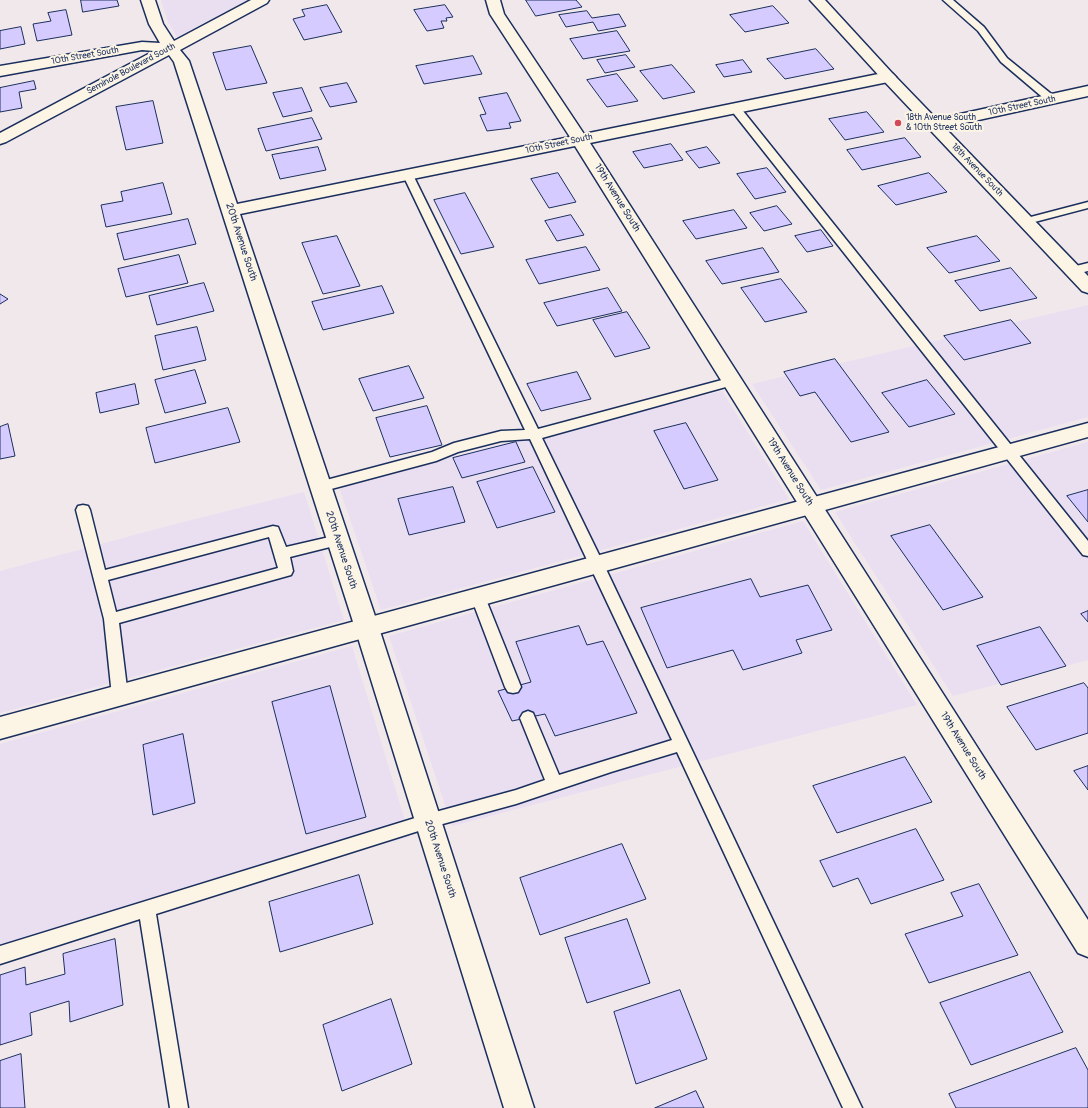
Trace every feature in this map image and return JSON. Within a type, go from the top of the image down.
[{"type":"street","name":"20th Avenue South","points":[[148,0],[156,24],[170,48],[181,61],[367,628],[519,1108]]},
{"type":"street","name":"Seminole Boulevard South","points":[[0,139],[262,0]]},
{"type":"street","name":"19th Avenue South","points":[[493,0],[497,14],[580,140],[1088,944]]},
{"type":"street","name":"18th Avenue South","points":[[817,0],[933,125],[1027,221],[1080,269],[1088,287]]},
{"type":"street","name":"10th Street South","points":[[0,71],[142,46],[170,48]]},
{"type":"street","name":"10th Street South","points":[[230,211],[888,77]]},
{"type":"street","name":"10th Street South","points":[[933,125],[1088,91]]},
{"type":"street","points":[[0,728],[1088,430]]},
{"type":"lane","points":[[948,0],[981,29],[1004,60],[1052,99]]},
{"type":"lane","points":[[734,108],[1088,551]]},
{"type":"lane","points":[[408,175],[597,565],[854,1108]]},
{"type":"lane","points":[[1027,221],[1088,205]]},
{"type":"lane","points":[[320,487],[436,456],[454,448],[501,436],[520,434],[534,435],[733,381]]},
{"type":"lane","points":[[83,510],[111,619],[120,696]]},
{"type":"lane","points":[[100,577],[273,531],[282,554],[286,571],[111,619]]},
{"type":"lane","points":[[282,554],[338,540]]},
{"type":"lane","points":[[478,597],[513,687]]},
{"type":"lane","points":[[528,718],[555,784]]},
{"type":"lane","points":[[0,955],[428,821],[516,797],[611,765],[681,744]]},
{"type":"lane","points":[[147,909],[179,1108]]},
{"type":"shaded area","points":[[161,0],[248,0],[177,37],[168,22]]},
{"type":"shaded area","points":[[1088,305],[1088,417],[821,490],[752,384]]},
{"type":"shaded area","points":[[722,391],[789,499],[381,610],[338,484]]},
{"type":"shaded area","points":[[1088,442],[1088,660],[953,696],[835,512]]},
{"type":"shaded area","points":[[304,492],[344,620],[0,713],[0,571],[179,523]]},
{"type":"shaded area","points":[[803,521],[917,705],[452,826],[389,636]]},
{"type":"shaded area","points":[[352,646],[410,837],[258,877],[0,961],[0,744]]},
{"type":"building","points":[[81,0],[117,0],[119,6],[83,12]]},
{"type":"building","points":[[526,0],[576,0],[582,7],[536,16]]},
{"type":"building","points":[[327,5],[342,32],[304,40],[293,19],[305,16],[302,10]]},
{"type":"building","points":[[445,5],[453,17],[446,18],[447,21],[441,21],[444,28],[427,31],[414,10]]},
{"type":"building","points":[[773,6],[789,23],[745,32],[730,15]]},
{"type":"building","points":[[66,10],[72,35],[37,41],[33,24],[51,21],[48,13]]},
{"type":"building","points":[[587,11],[592,18],[619,14],[626,26],[598,31],[593,22],[566,27],[559,15]]},
{"type":"building","points":[[21,27],[25,44],[0,49],[0,31]]},
{"type":"building","points":[[617,31],[630,51],[583,59],[570,39]]},
{"type":"building","points":[[251,46],[267,83],[226,90],[213,53]]},
{"type":"building","points":[[816,49],[834,69],[785,79],[767,59]]},
{"type":"building","points":[[626,55],[635,67],[605,73],[597,60]]},
{"type":"building","points":[[473,56],[482,74],[424,84],[416,66]]},
{"type":"building","points":[[743,60],[752,72],[724,77],[716,65]]},
{"type":"building","points":[[672,65],[695,92],[663,99],[640,71]]},
{"type":"building","points":[[617,74],[638,101],[607,107],[587,80]]},
{"type":"building","points":[[34,81],[36,89],[19,92],[22,108],[0,112],[0,88]]},
{"type":"building","points":[[347,83],[357,102],[330,107],[320,88]]},
{"type":"building","points":[[302,88],[312,111],[283,117],[273,93]]},
{"type":"building","points":[[507,93],[521,121],[509,123],[511,128],[487,131],[480,115],[486,114],[479,98]]},
{"type":"building","points":[[153,101],[163,143],[126,150],[116,107]]},
{"type":"building","points":[[867,112],[884,132],[845,140],[829,119]]},
{"type":"building","points":[[312,118],[322,139],[266,151],[258,129]]},
{"type":"building","points":[[905,138],[921,157],[862,170],[847,150]]},
{"type":"building","points":[[671,144],[683,160],[644,168],[633,152]]},
{"type":"building","points":[[318,147],[326,170],[280,179],[272,155]]},
{"type":"building","points":[[707,147],[720,163],[699,168],[686,152]]},
{"type":"building","points":[[767,168],[786,192],[755,199],[737,174]]},
{"type":"building","points":[[558,173],[576,202],[549,208],[531,179]]},
{"type":"building","points":[[929,173],[947,192],[896,205],[878,186]]},
{"type":"building","points":[[163,183],[172,214],[106,227],[101,205],[123,201],[121,192]]},
{"type":"building","points":[[465,193],[494,247],[461,254],[434,200]]},
{"type":"building","points":[[777,206],[792,224],[764,231],[750,213]]},
{"type":"building","points":[[734,210],[747,228],[696,239],[683,221]]},
{"type":"building","points":[[571,215],[584,235],[557,241],[545,221]]},
{"type":"building","points":[[188,219],[196,244],[124,260],[117,234]]},
{"type":"building","points":[[821,230],[833,246],[807,252],[795,236]]},
{"type":"building","points":[[337,236],[360,286],[323,294],[302,243]]},
{"type":"building","points":[[977,236],[1000,261],[949,273],[927,248]]},
{"type":"building","points":[[586,247],[600,270],[539,284],[526,260]]},
{"type":"building","points":[[763,248],[779,272],[722,284],[706,261]]},
{"type":"building","points":[[179,255],[188,283],[126,297],[118,269]]},
{"type":"building","points":[[1011,268],[1037,298],[980,311],[955,281]]},
{"type":"building","points":[[781,279],[807,312],[765,322],[741,288]]},
{"type":"building","points":[[204,283],[214,311],[157,325],[149,296]]},
{"type":"building","points":[[382,286],[394,313],[323,330],[312,302]]},
{"type":"building","points":[[608,288],[622,311],[557,326],[544,303]]},
{"type":"building","points":[[0,294],[8,299],[0,304]]},
{"type":"building","points":[[627,312],[650,348],[615,357],[593,320]]},
{"type":"building","points":[[1011,320],[1031,343],[964,360],[944,336]]},
{"type":"building","points":[[197,327],[206,360],[163,370],[155,336]]},
{"type":"building","points":[[835,359],[889,432],[851,442],[815,392],[800,396],[784,372]]},
{"type":"building","points":[[409,366],[424,398],[373,411],[359,379]]},
{"type":"building","points":[[195,370],[206,403],[165,413],[155,380]]},
{"type":"building","points":[[577,372],[591,399],[541,411],[527,384]]},
{"type":"building","points":[[927,380],[955,414],[909,427],[882,393]]},
{"type":"building","points":[[135,384],[139,404],[100,413],[96,393]]},
{"type":"building","points":[[427,406],[442,445],[390,457],[376,418]]},
{"type":"building","points":[[228,408],[240,442],[155,463],[146,428]]},
{"type":"building","points":[[686,423],[718,480],[684,489],[654,431]]},
{"type":"building","points":[[8,424],[15,456],[0,459],[0,427]]},
{"type":"building","points":[[516,442],[525,462],[462,478],[453,458]]},
{"type":"building","points":[[533,467],[555,512],[497,528],[477,482]]},
{"type":"building","points":[[453,487],[465,522],[409,535],[398,499]]},
{"type":"building","points":[[1088,490],[1088,522],[1067,496]]},
{"type":"building","points":[[930,525],[983,597],[943,610],[891,536]]},
{"type":"building","points":[[751,579],[760,597],[808,585],[832,630],[796,640],[802,653],[743,670],[733,650],[667,668],[641,608]]},
{"type":"building","points":[[1088,611],[1088,622],[1081,614]]},
{"type":"building","points":[[579,626],[587,645],[603,641],[637,713],[555,736],[545,714],[512,721],[498,691],[531,682],[516,642]]},
{"type":"building","points":[[1040,627],[1066,666],[1001,685],[977,646]]},
{"type":"building","points":[[1084,683],[1088,688],[1088,733],[1036,750],[1007,707]]},
{"type":"building","points":[[330,686],[366,817],[306,834],[272,702]]},
{"type":"building","points":[[183,734],[195,803],[153,815],[143,745]]},
{"type":"building","points":[[905,757],[932,802],[837,833],[813,786]]},
{"type":"building","points":[[1088,766],[1088,790],[1074,771]]},
{"type":"building","points":[[916,829],[944,880],[871,904],[858,878],[833,887],[820,861]]},
{"type":"building","points":[[622,844],[646,899],[540,935],[520,878]]},
{"type":"building","points":[[359,875],[373,924],[280,952],[269,902]]},
{"type":"building","points":[[979,884],[1018,955],[929,983],[905,934],[963,916],[951,893]]},
{"type":"building","points":[[627,919],[650,983],[587,1003],[565,938]]},
{"type":"building","points":[[115,939],[123,1005],[70,1022],[69,1001],[30,1013],[32,1035],[0,1045],[0,975],[25,967],[26,985],[65,974],[63,954]]},
{"type":"building","points":[[1030,972],[1063,1032],[971,1065],[940,1003]]},
{"type":"building","points":[[680,990],[707,1059],[636,1084],[614,1012]]},
{"type":"building","points":[[391,999],[412,1064],[342,1091],[323,1025]]},
{"type":"building","points":[[1076,1048],[1088,1070],[1088,1108],[956,1108],[949,1094]]},
{"type":"building","points":[[21,1054],[25,1108],[0,1108],[0,1061]]},
{"type":"building","points":[[696,1091],[704,1108],[655,1108]]},
{"type":"place","name":"18th Avenue South & 10th Street South","points":[[898,123]]}]
